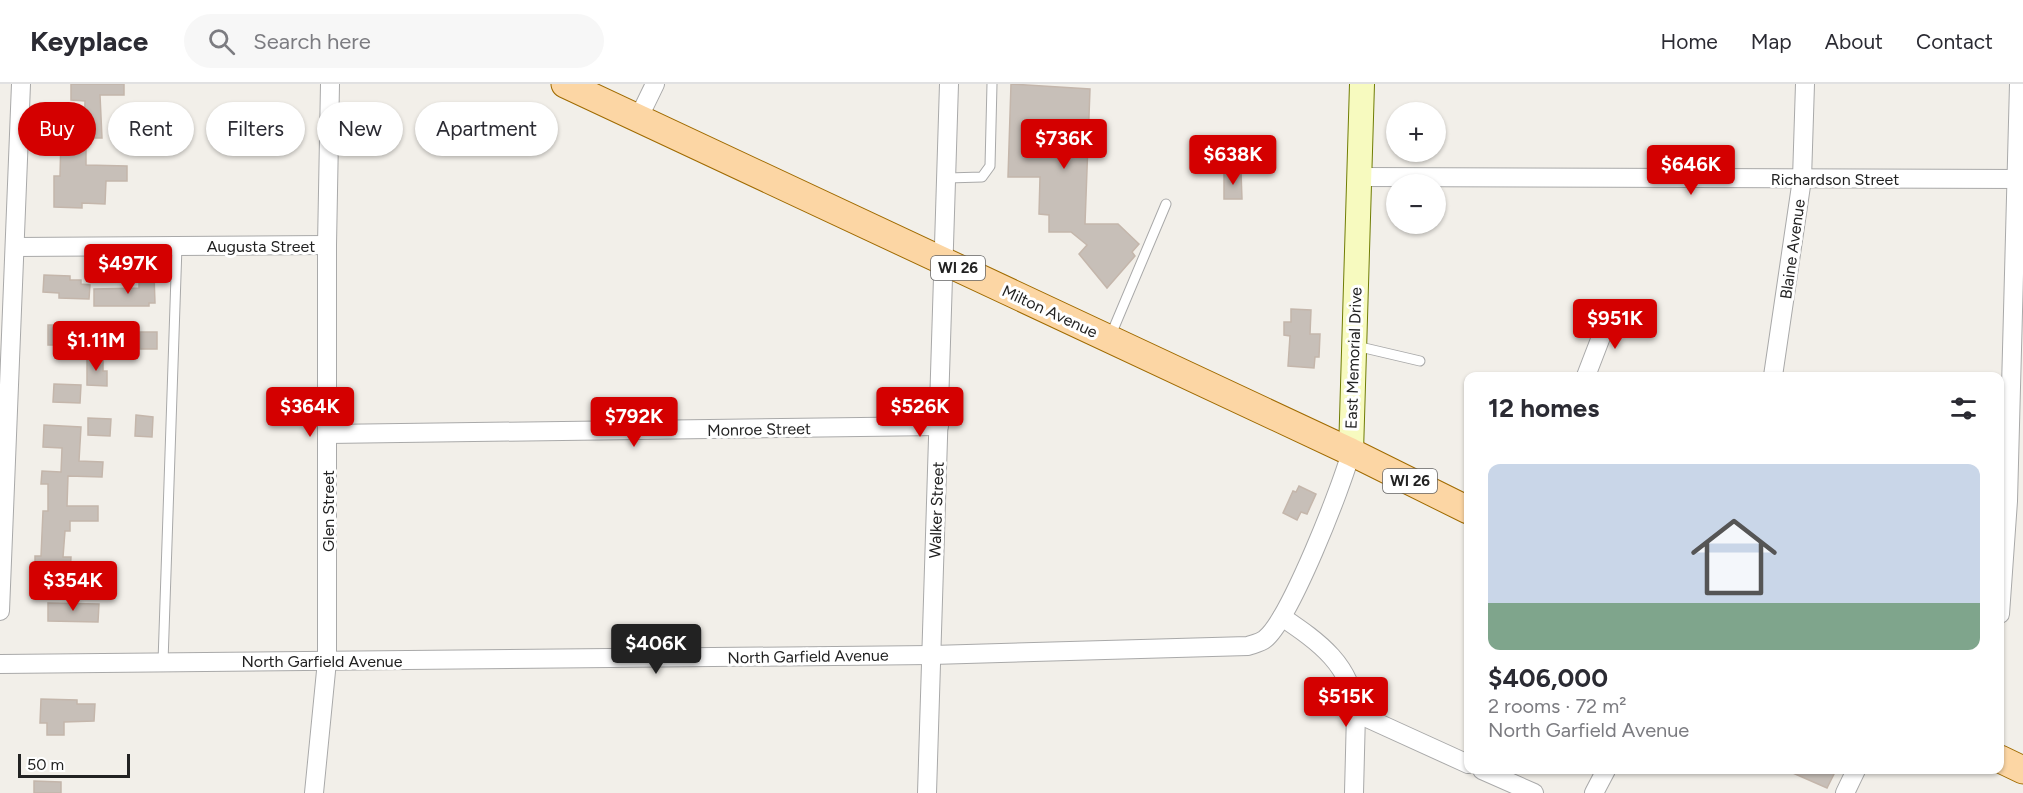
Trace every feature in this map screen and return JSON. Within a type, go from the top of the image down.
[{"type":"main road","name":"Milton Avenue","points":[[566,84],[1351,452],[1464,508]]},
{"type":"main road","name":"East Memorial Drive","points":[[1351,452],[1362,84]]},
{"type":"main road","points":[[2004,761],[2023,770]]},
{"type":"street","points":[[0,611],[21,84]]},
{"type":"street","name":"Glen Street","points":[[314,793],[327,661],[327,245],[330,84]]},
{"type":"street","points":[[638,119],[655,84]]},
{"type":"street","name":"Walker Street","points":[[927,793],[949,84]]},
{"type":"street","name":"Blaine Avenue","points":[[1774,372],[1802,179],[1805,84]]},
{"type":"street","points":[[2004,558],[2020,179],[2019,84]]},
{"type":"street","name":"Richardson Street","points":[[1359,177],[2020,179]]},
{"type":"street","name":"Augusta Street","points":[[15,248],[327,245]]},
{"type":"street","points":[[1588,372],[1611,311]]},
{"type":"street","name":"Monroe Street","points":[[328,434],[939,426]]},
{"type":"street","name":"East Memorial Drive","points":[[1282,617],[1337,496],[1351,452]]},
{"type":"street","points":[[1282,617],[1305,633],[1337,663],[1348,677],[1354,693],[1356,713],[1354,793]]},
{"type":"street","name":"North Garfield Avenue","points":[[0,664],[932,654],[1231,648],[1248,646],[1263,640],[1282,617]]},
{"type":"street","points":[[1356,713],[1464,762]]},
{"type":"street","points":[[1491,774],[1534,793]]},
{"type":"street","points":[[1594,793],[1604,774]]},
{"type":"street","points":[[1845,793],[1854,774]]},
{"type":"lane","points":[[946,178],[982,177],[990,166],[992,84]]},
{"type":"lane","points":[[1109,339],[1166,204]]},
{"type":"lane","points":[[163,662],[177,246]]},
{"type":"lane","points":[[1354,346],[1420,360]]},
{"type":"building","points":[[71,84],[124,84],[124,95],[100,95],[102,138],[96,138],[96,102],[71,100]]},
{"type":"building","points":[[1011,84],[1090,89],[1085,224],[1118,224],[1139,244],[1132,252],[1135,256],[1107,288],[1079,254],[1087,245],[1071,232],[1049,232],[1049,215],[1039,214],[1040,177],[1008,177]]},
{"type":"building","points":[[61,156],[86,156],[86,165],[127,166],[127,181],[106,181],[105,204],[82,203],[82,208],[54,207],[54,176],[60,176]]},
{"type":"building","points":[[1224,172],[1241,172],[1242,199],[1224,199]]},
{"type":"building","points":[[44,275],[70,276],[70,280],[81,280],[81,284],[90,285],[89,299],[59,298],[59,293],[43,292]]},
{"type":"building","points":[[139,275],[154,275],[155,303],[149,303],[149,306],[94,306],[94,289],[139,288]]},
{"type":"building","points":[[1291,309],[1311,310],[1310,334],[1320,334],[1319,357],[1315,357],[1314,368],[1288,366],[1290,336],[1284,335],[1284,322],[1291,322]]},
{"type":"building","points":[[48,325],[76,325],[76,345],[48,345]]},
{"type":"building","points":[[140,332],[157,332],[157,349],[140,349]]},
{"type":"building","points":[[87,356],[103,356],[103,371],[107,371],[107,386],[87,385]]},
{"type":"building","points":[[54,384],[81,385],[80,403],[53,402]]},
{"type":"building","points":[[136,415],[153,417],[152,437],[135,436]]},
{"type":"building","points":[[88,418],[111,419],[110,436],[88,435]]},
{"type":"building","points":[[44,425],[81,427],[79,461],[103,462],[102,477],[68,476],[67,506],[98,506],[98,521],[70,521],[70,531],[65,531],[63,557],[71,557],[70,575],[66,575],[66,579],[35,577],[35,556],[41,556],[43,511],[48,511],[48,484],[41,484],[42,471],[61,472],[62,448],[43,447]]},
{"type":"building","points":[[1299,486],[1316,494],[1307,514],[1301,512],[1297,520],[1283,513],[1293,491],[1296,492]]},
{"type":"building","points":[[48,603],[99,604],[98,622],[48,621]]},
{"type":"building","points":[[41,699],[77,700],[77,704],[95,704],[94,721],[64,722],[64,735],[47,735],[47,723],[40,723]]},
{"type":"building","points":[[1795,774],[1834,774],[1827,788]]},
{"type":"building","points":[[34,781],[61,782],[61,793],[34,793]]}]
